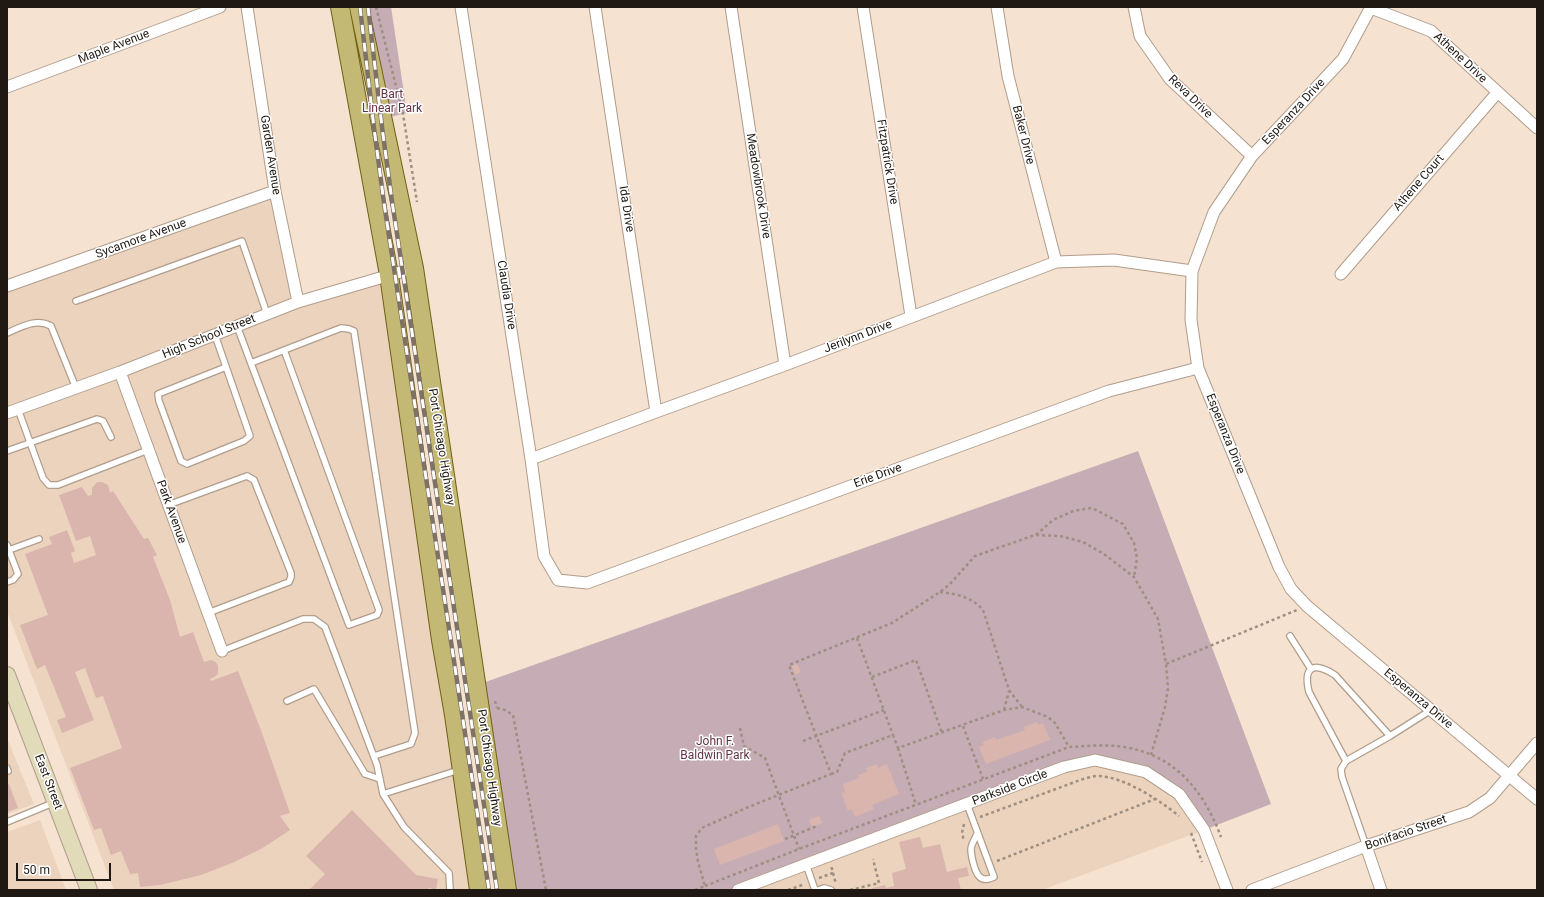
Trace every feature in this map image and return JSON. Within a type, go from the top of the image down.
[{"type":"main road","points":[[340,7],[389,275],[460,769],[479,890]]},
{"type":"main road","name":"Port Chicago Highway","points":[[359,7],[414,268],[507,890]]},
{"type":"main road","points":[[460,769],[488,768]]},
{"type":"street","name":"Maple Avenue","points":[[7,87],[220,7]]},
{"type":"street","name":"Garden Avenue","points":[[247,7],[275,191],[298,302]]},
{"type":"street","name":"Claudia Drive","points":[[461,7],[531,459],[544,556],[558,580]]},
{"type":"street","name":"Ida Drive","points":[[595,7],[656,412]]},
{"type":"street","name":"Meadowbrook Drive","points":[[731,7],[785,365]]},
{"type":"street","name":"Fitzpatrick Drive","points":[[863,7],[912,316]]},
{"type":"street","name":"Baker Drive","points":[[997,7],[1008,76],[1056,262]]},
{"type":"street","name":"Reva Drive","points":[[1134,7],[1140,36],[1170,79],[1252,156]]},
{"type":"street","name":"Esperanza Drive","points":[[1371,7],[1343,59],[1252,156],[1214,212],[1192,271],[1191,320],[1198,368],[1279,567],[1291,589],[1307,606],[1537,799]]},
{"type":"street","name":"Athene Drive","points":[[1371,7],[1431,31],[1537,128]]},
{"type":"street","name":"Athene Court","points":[[1341,274],[1497,93]]},
{"type":"street","name":"Sycamore Avenue","points":[[7,286],[275,191]]},
{"type":"street","name":"Jerilynn Drive","points":[[531,459],[785,365],[1056,262],[1114,260],[1192,271]]},
{"type":"street","name":"High School Street","points":[[12,411],[120,372],[298,302],[414,268]]},
{"type":"street","name":"Erie Drive","points":[[558,580],[587,582],[1109,391],[1198,368]]},
{"type":"street","name":"Park Avenue","points":[[120,372],[222,651]]},
{"type":"street","name":"East Street","points":[[7,675],[15,703],[56,802],[89,890]]},
{"type":"street","name":"Bonifacio Street","points":[[1252,890],[1366,846],[1469,812],[1490,798],[1537,743]]},
{"type":"street","name":"Parkside Circle","points":[[738,890],[1064,767],[1095,760],[1146,772],[1179,794],[1204,830],[1227,890]]},
{"type":"street","points":[[1366,846],[1382,890]]},
{"type":"lane","points":[[76,301],[242,241],[267,314]]},
{"type":"lane","points":[[7,333],[30,323],[44,322],[51,326],[76,388]]},
{"type":"lane","points":[[237,326],[349,625],[377,615],[380,610],[284,350]]},
{"type":"lane","points":[[251,363],[341,328],[350,328],[354,331],[415,733],[411,744],[374,756]]},
{"type":"lane","points":[[215,335],[250,436],[244,441],[187,464],[181,461],[158,394],[226,367]]},
{"type":"lane","points":[[12,411],[30,443],[43,478],[49,485],[58,485],[148,450]]},
{"type":"lane","points":[[7,451],[97,419],[103,421],[111,437]]},
{"type":"lane","points":[[168,505],[247,476],[254,480],[291,573],[289,582],[208,613]]},
{"type":"lane","points":[[7,582],[13,580],[18,574],[8,547],[39,539]]},
{"type":"lane","points":[[222,651],[303,619],[314,619],[325,627],[374,756],[383,794],[404,827],[449,873],[450,890]]},
{"type":"lane","points":[[1290,636],[1311,669]]},
{"type":"lane","points":[[1346,761],[1309,692],[1306,680],[1308,672],[1311,669],[1318,667],[1326,669],[1335,675],[1390,736]]},
{"type":"lane","points":[[287,701],[314,689],[365,774],[380,780]]},
{"type":"lane","points":[[1366,846],[1342,777],[1341,769],[1346,761],[1390,736],[1431,710]]},
{"type":"lane","points":[[383,794],[460,769]]},
{"type":"lane","points":[[7,822],[56,802]]},
{"type":"lane","points":[[967,804],[994,877],[988,880],[981,879],[975,869],[970,848],[977,834]]},
{"type":"lane","points":[[806,864],[816,890],[824,888],[831,890]]},
{"type":"path","points":[[1036,535],[1053,520],[1072,510],[1092,508],[1122,524],[1134,543],[1137,558],[1134,577]]},
{"type":"path","points":[[695,890],[1069,747],[1108,745],[1125,747],[1151,755],[1165,707],[1168,688],[1166,664],[1158,619],[1134,577],[1104,554],[1084,542],[1060,536],[1036,535],[975,556],[950,584],[892,623],[788,665],[831,774]]},
{"type":"path","points":[[940,592],[956,594],[976,602],[983,610],[1009,690],[1022,707]]},
{"type":"path","points":[[1166,664],[1307,606]]},
{"type":"path","points":[[857,638],[898,748],[916,805]]},
{"type":"path","points":[[872,677],[916,660],[942,733]]},
{"type":"path","points":[[1004,710],[1009,690]]},
{"type":"path","points":[[898,748],[963,726],[1004,710],[1022,707],[1048,717],[1055,723],[1069,747]]},
{"type":"path","points":[[480,709],[497,708],[505,710],[513,715],[546,890]]},
{"type":"path","points":[[803,741],[884,710]]},
{"type":"path","points":[[963,726],[983,780]]},
{"type":"path","points":[[740,728],[744,746],[765,758],[799,849]]},
{"type":"path","points":[[705,886],[698,862],[696,848],[696,836],[702,828],[746,808],[780,796],[837,772],[845,753],[893,735]]},
{"type":"path","points":[[962,817],[964,824],[1083,779],[1098,776],[1130,785],[1155,799],[1182,818]]},
{"type":"path","points":[[989,865],[1000,859],[1155,799]]},
{"type":"path","points":[[785,839],[818,826]]},
{"type":"path","points":[[1189,828],[1202,862]]},
{"type":"path","points":[[850,890],[878,883],[873,859]]},
{"type":"path","points":[[788,890],[833,873],[830,862]]},
{"type":"path","points":[[793,888],[798,890]]},
{"type":"shaded area","points":[[275,191],[298,302],[389,275],[479,890],[114,890],[7,611],[7,286]]},
{"type":"shaded area","points":[[7,738],[34,804],[7,814]]},
{"type":"shaded area","points":[[1095,760],[1146,772],[1179,794],[1204,830],[1042,890],[738,890]]},
{"type":"shaded area","points":[[40,820],[66,890],[7,890],[7,832]]},
{"type":"green space","name":"Bart Linear Park","points":[[368,7],[391,7],[407,113],[381,119]]},
{"type":"green space","name":"John F. Baldwin Park","points":[[1138,451],[1271,804],[1204,830],[1179,794],[1146,772],[1095,760],[738,890],[507,890],[477,685]]},
{"type":"building","points":[[97,482],[102,482],[108,485],[110,493],[113,491],[144,539],[148,538],[157,555],[153,557],[170,600],[180,637],[193,632],[204,662],[211,660],[216,662],[218,666],[218,674],[210,679],[211,681],[238,671],[262,733],[290,813],[280,816],[290,830],[261,849],[232,863],[201,875],[160,885],[140,887],[138,873],[130,874],[121,851],[111,855],[101,828],[94,830],[70,768],[122,748],[103,696],[96,698],[85,668],[75,672],[94,720],[62,733],[57,720],[66,717],[45,665],[37,669],[20,625],[48,615],[25,554],[52,544],[49,537],[67,530],[75,551],[71,553],[74,563],[96,555],[90,536],[76,541],[59,495],[82,487],[88,496],[92,495],[92,488]]},
{"type":"building","points":[[797,664],[801,672],[795,675],[792,666]]},
{"type":"building","points":[[1037,722],[1038,725],[1043,723],[1050,740],[986,764],[979,747],[984,745],[982,742],[995,737],[996,740],[1025,730],[1024,727]]},
{"type":"building","points":[[877,764],[878,768],[887,764],[899,794],[872,805],[874,809],[855,817],[852,809],[848,811],[841,793],[845,792],[843,784],[859,778],[858,775],[867,772],[866,768]]},
{"type":"building","points":[[9,784],[18,808],[7,812],[7,785]]},
{"type":"building","points":[[352,810],[416,875],[438,879],[436,890],[429,888],[427,890],[309,890],[325,874],[306,856]]},
{"type":"building","points":[[819,816],[822,823],[812,827],[809,820]]},
{"type":"building","points":[[778,824],[784,841],[720,865],[714,849]]},
{"type":"building","points":[[920,837],[923,848],[940,844],[947,872],[967,867],[969,876],[958,878],[961,890],[873,890],[872,888],[885,885],[886,888],[894,886],[892,873],[906,869],[899,842]]},
{"type":"railway","points":[[360,7],[384,203],[489,890]]},
{"type":"railway","points":[[368,7],[392,201],[497,890]]}]
